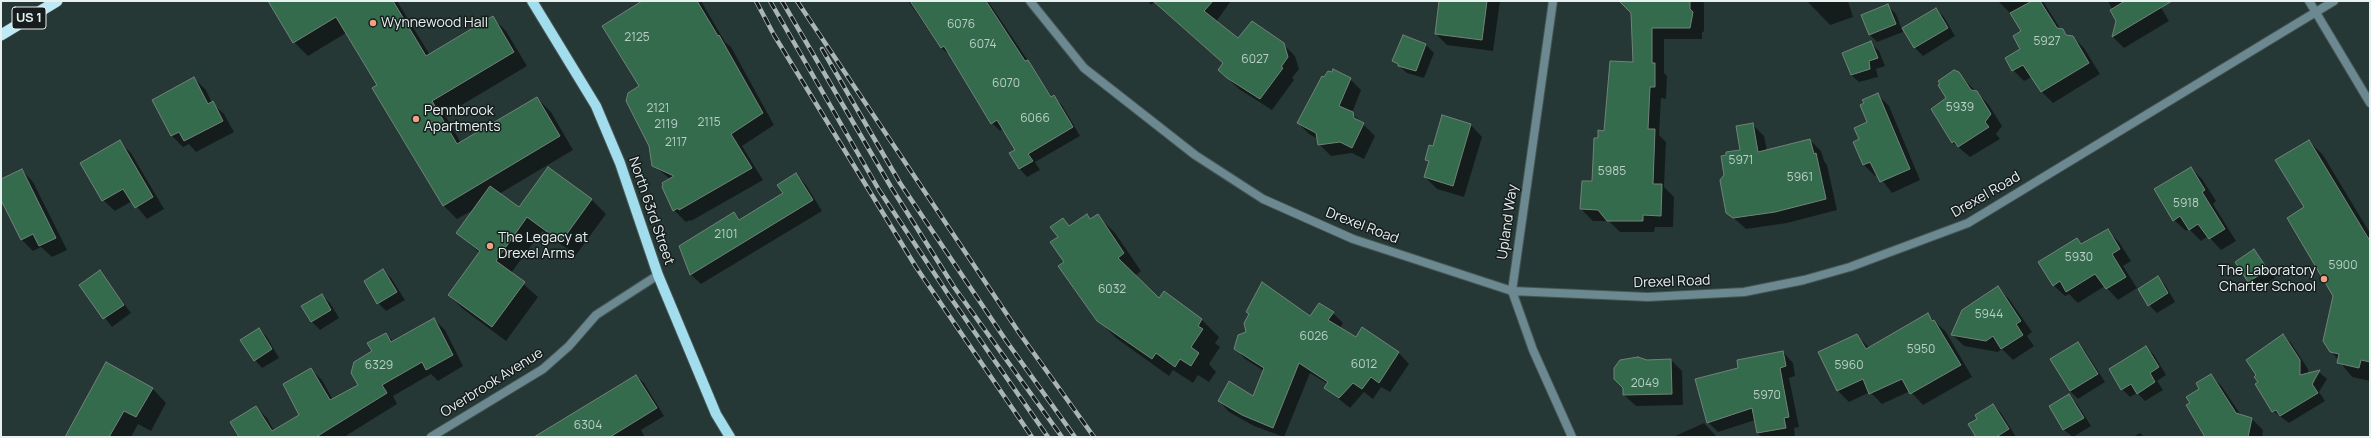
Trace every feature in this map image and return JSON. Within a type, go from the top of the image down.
[{"type":"highway","name":"US 1","points":[[1,35],[57,1]]},
{"type":"main road","name":"North 63rd Street","points":[[532,1],[596,106],[620,163],[658,274],[716,414],[730,437]]},
{"type":"street","name":"Drexel Road","points":[[1030,1],[1084,68],[1195,155],[1263,199],[1353,239],[1512,290],[1648,297],[1744,292],[1804,280],[1857,265],[1968,223],[2334,1]]},
{"type":"street","name":"Upland Way","points":[[1553,1],[1512,290],[1533,350],[1572,437]]},
{"type":"street","points":[[2309,1],[2370,103]]},
{"type":"street","name":"Overbrook Avenue","points":[[432,437],[543,369],[569,346],[596,315],[658,274]]},
{"type":"building","name":"Pennbrook Apartments","points":[[268,1],[393,1],[426,56],[493,16],[514,52],[432,101],[457,144],[537,97],[560,136],[443,206],[372,88],[377,85],[336,17],[293,43]]},
{"type":"building","points":[[642,1],[697,1],[718,36],[719,35],[763,113],[731,134],[752,168],[679,210],[678,208],[673,211],[662,187],[662,183],[674,176],[652,166],[649,146],[626,101],[628,93],[639,86],[602,26]]},
{"type":"building","points":[[910,1],[986,1],[1025,61],[1028,60],[1051,97],[1054,95],[1073,127],[1028,154],[1033,161],[1019,169],[1009,153],[1015,150],[997,120],[991,124],[944,46],[941,48]]},
{"type":"building","points":[[1153,1],[1213,1],[1204,11],[1238,38],[1252,21],[1284,43],[1288,57],[1281,67],[1283,68],[1260,99],[1227,78],[1218,70],[1223,63]]},
{"type":"building","points":[[1439,1],[1487,1],[1482,40],[1435,34]]},
{"type":"building","points":[[1619,1],[1690,1],[1690,9],[1693,12],[1690,28],[1652,28],[1652,63],[1655,63],[1655,87],[1650,87],[1648,129],[1655,129],[1653,184],[1662,184],[1661,216],[1643,215],[1643,221],[1607,221],[1598,210],[1580,209],[1582,181],[1592,181],[1594,138],[1598,138],[1598,130],[1604,131],[1610,61],[1633,62],[1631,13]]},
{"type":"building","points":[[2032,1],[2040,1],[2057,28],[2063,29],[2066,35],[2073,36],[2089,63],[2041,92],[2023,65],[2012,71],[2005,58],[2020,49],[2013,36],[2021,31],[2010,13]]},
{"type":"building","points":[[2125,1],[2172,1],[2112,37],[2116,21],[2110,10]]},
{"type":"building","points":[[1888,4],[1896,24],[1869,35],[1861,15]]},
{"type":"building","points":[[1936,8],[1948,28],[1914,48],[1902,28]]},
{"type":"building","points":[[1403,35],[1426,44],[1416,71],[1398,66],[1398,64],[1392,61]]},
{"type":"building","points":[[1871,41],[1878,58],[1869,61],[1870,69],[1851,75],[1842,53]]},
{"type":"building","points":[[1333,69],[1351,78],[1339,106],[1353,112],[1354,118],[1364,123],[1352,148],[1340,142],[1318,145],[1316,133],[1297,123],[1322,76],[1324,77],[1328,71],[1332,72]]},
{"type":"building","points":[[1954,70],[1959,72],[1971,90],[1977,91],[1991,114],[1985,122],[1989,127],[1958,147],[1954,141],[1952,143],[1931,109],[1946,98],[1938,85],[1940,84],[1938,81]]},
{"type":"building","points":[[194,77],[208,104],[213,101],[223,121],[184,141],[179,132],[171,136],[152,100]]},
{"type":"building","points":[[1878,93],[1910,169],[1880,182],[1870,162],[1863,165],[1853,142],[1859,139],[1854,128],[1867,122],[1860,105],[1864,103],[1862,100]]},
{"type":"building","points":[[1442,115],[1471,124],[1453,186],[1424,177],[1429,161],[1425,160],[1429,145],[1433,146]]},
{"type":"building","points":[[1753,123],[1758,152],[1810,139],[1814,154],[1816,153],[1826,199],[1775,212],[1733,218],[1726,213],[1720,180],[1724,175],[1721,156],[1726,155],[1726,152],[1740,150],[1736,126]]},
{"type":"building","points":[[120,140],[153,197],[135,208],[123,189],[102,201],[80,163]]},
{"type":"building","points":[[2309,140],[2370,241],[2370,362],[2361,360],[2359,368],[2337,363],[2339,354],[2330,352],[2323,341],[2333,296],[2287,218],[2304,207],[2275,160]]},
{"type":"building","name":"The Legacy at Drexel Arms","points":[[548,167],[592,199],[561,242],[527,217],[496,261],[525,282],[492,327],[448,295],[480,251],[456,233],[490,186],[519,207]]},
{"type":"building","points":[[2191,167],[2205,190],[2202,192],[2225,229],[2209,239],[2198,224],[2189,230],[2180,216],[2173,221],[2154,189]]},
{"type":"building","points":[[22,169],[56,238],[39,246],[33,234],[21,240],[1,200],[1,179]]},
{"type":"building","points":[[796,173],[813,200],[690,275],[679,246],[734,212],[739,220],[783,193],[777,185]]},
{"type":"building","points":[[1087,214],[1090,219],[1098,214],[1124,253],[1118,258],[1159,298],[1164,291],[1202,319],[1198,326],[1203,329],[1191,347],[1199,353],[1191,366],[1180,359],[1175,367],[1156,353],[1152,359],[1097,321],[1058,266],[1064,262],[1050,242],[1058,237],[1050,227],[1063,218],[1069,226]]},
{"type":"building","points":[[2108,229],[2120,249],[2112,254],[2126,277],[2106,289],[2095,274],[2066,292],[2060,281],[2053,286],[2038,262],[2077,238],[2081,244]]},
{"type":"building","points":[[2254,249],[2268,270],[2248,282],[2235,262]]},
{"type":"building","points":[[383,269],[397,292],[377,304],[364,281]]},
{"type":"building","points":[[100,270],[124,305],[103,319],[79,285]]},
{"type":"building","points":[[2158,276],[2168,293],[2148,306],[2138,289]]},
{"type":"building","points":[[1262,282],[1310,316],[1319,303],[1334,312],[1328,320],[1356,337],[1362,327],[1399,352],[1379,383],[1371,377],[1362,389],[1353,383],[1339,398],[1324,388],[1328,382],[1299,363],[1273,428],[1242,415],[1218,401],[1229,381],[1253,396],[1264,368],[1234,349],[1238,335],[1246,332],[1244,323],[1249,314],[1246,312]]},
{"type":"building","points":[[1998,286],[2021,321],[2016,324],[2023,335],[2001,349],[1993,336],[1986,341],[1951,335],[1962,310]]},
{"type":"building","points":[[322,294],[331,310],[311,322],[301,306]]},
{"type":"building","points":[[1928,313],[1932,321],[1934,320],[1961,365],[1910,394],[1902,379],[1869,394],[1863,379],[1837,391],[1818,352],[1857,334],[1866,349]]},
{"type":"building","points":[[434,318],[453,355],[426,370],[422,362],[382,385],[387,393],[316,437],[239,437],[230,422],[256,406],[272,431],[299,415],[283,384],[311,368],[330,400],[358,385],[351,373],[354,362],[372,351],[367,343],[386,333],[391,342]]},
{"type":"building","points":[[259,328],[272,349],[254,361],[240,340]]},
{"type":"building","points":[[2283,334],[2300,360],[2300,375],[2320,370],[2312,384],[2318,393],[2280,416],[2276,410],[2272,412],[2255,384],[2258,382],[2254,377],[2256,375],[2246,360]]},
{"type":"building","points":[[2078,342],[2098,374],[2070,391],[2050,359]]},
{"type":"building","points":[[2146,346],[2159,367],[2150,373],[2155,382],[2137,394],[2131,384],[2121,390],[2109,369]]},
{"type":"building","points":[[1783,351],[1786,366],[1780,368],[1789,417],[1784,418],[1786,428],[1757,433],[1752,408],[1707,423],[1695,379],[1738,368],[1737,360]]},
{"type":"building","points":[[1638,357],[1647,360],[1671,359],[1672,394],[1623,395],[1623,388],[1614,379],[1614,368],[1620,360]]},
{"type":"building","points":[[106,362],[153,388],[136,417],[124,411],[109,437],[65,437]]},
{"type":"building","points":[[2211,374],[2236,413],[2252,418],[2248,437],[2205,437],[2186,405],[2190,403],[2186,397],[2199,389],[2196,383]]},
{"type":"building","points":[[636,375],[657,408],[610,437],[534,437]]},
{"type":"building","points":[[2069,394],[2084,418],[2063,430],[2049,406]]},
{"type":"building","points":[[1993,404],[2009,429],[1996,437],[1976,437],[1968,424],[1977,419],[1975,415]]},
{"type":"railway","points":[[756,1],[774,35],[916,267],[1032,437]]},
{"type":"railway","points":[[770,1],[879,190],[948,294],[1048,437]]},
{"type":"railway","points":[[782,1],[891,187],[954,287],[1062,437]]},
{"type":"railway","points":[[797,1],[1020,334],[1094,437]]},
{"type":"railway","points":[[822,49],[900,183],[1007,342],[1075,437]]},
{"type":"place","name":"Wynnewood Hall","points":[[373,23]]},
{"type":"place","name":"Pennbrook Apartments","points":[[416,119]]},
{"type":"place","name":"The Legacy at Drexel Arms","points":[[490,246]]},
{"type":"place","name":"The Laboratory Charter School","points":[[2324,279]]}]
